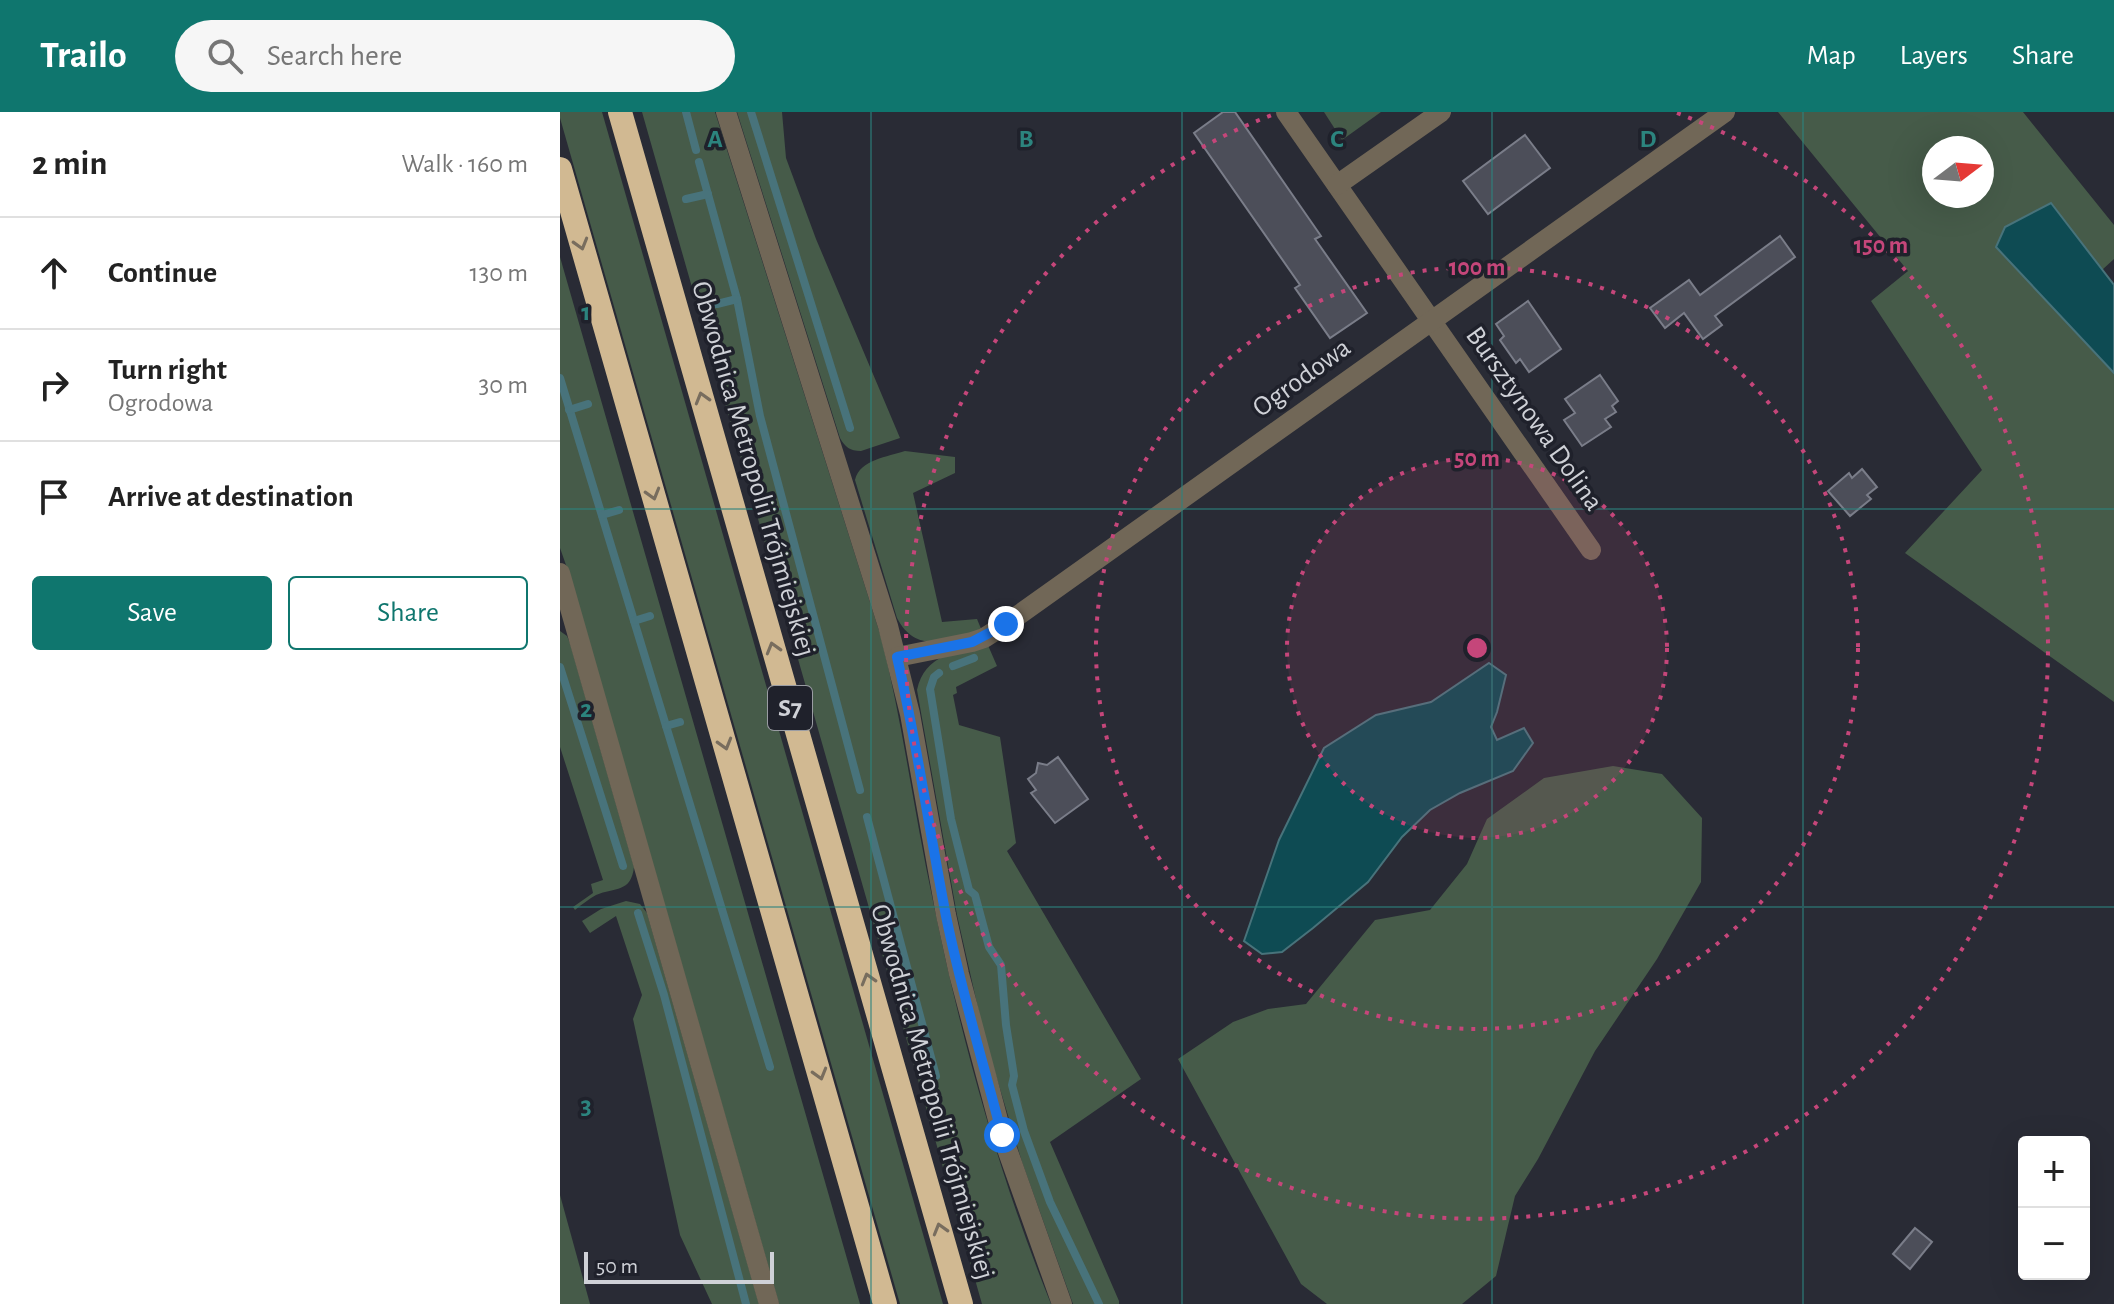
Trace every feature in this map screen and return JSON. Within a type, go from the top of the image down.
[{"type":"highway","name":"Obwodnica Metropolii Trójmiejskiej","points":[[620,112],[961,1304]]},
{"type":"highway","points":[[560,169],[885,1304]]},
{"type":"street","points":[[726,112],[897,657],[959,974],[1002,1135],[1062,1304]]},
{"type":"street","name":"Bursztynowa Dolina","points":[[1286,112],[1591,550]]},
{"type":"street","points":[[1337,185],[1441,112]]},
{"type":"street","name":"Ogrodowa","points":[[897,657],[972,642],[1006,624],[1725,112]]},
{"type":"street","points":[[560,573],[769,1304]]},
{"type":"green space","points":[[560,112],[602,112],[943,1304],[900,1304]]},
{"type":"green space","points":[[642,112],[715,112],[881,637],[956,1003],[998,1155],[1051,1304],[982,1304]]},
{"type":"green space","points":[[737,112],[782,112],[786,158],[816,239],[900,438],[861,451],[848,448],[840,438]]},
{"type":"green space","points":[[1324,112],[1381,112],[1342,140]]},
{"type":"green space","points":[[1778,112],[2023,112],[2114,225],[2114,259],[2102,270],[2051,203],[1996,246],[2114,373],[2114,702],[1905,553],[1982,470],[1871,301],[1908,271]]},
{"type":"green space","points":[[560,257],[860,1304],[779,1304],[560,548]]},
{"type":"green space","points":[[905,451],[955,457],[955,473],[913,493],[942,622],[977,619],[982,631],[935,642],[924,641],[905,630],[897,618],[855,480],[869,463]]},
{"type":"green space","points":[[560,631],[570,643],[634,867],[626,885],[596,895],[575,910],[573,907],[593,893],[591,884],[603,880],[560,747]]},
{"type":"green space","points":[[987,643],[997,666],[956,687],[957,693],[953,695],[959,725],[1000,737],[1016,843],[1007,851],[1141,1079],[1050,1142],[1119,1304],[1073,1304],[1022,1162],[985,1039],[957,915],[917,690],[921,678],[934,662],[953,652]]},
{"type":"green space","points":[[1613,766],[1662,774],[1702,818],[1701,882],[1657,959],[1595,1051],[1515,1196],[1496,1276],[1462,1304],[1327,1304],[1301,1284],[1178,1059],[1233,1022],[1268,1009],[1306,1004],[1375,920],[1430,910],[1467,864],[1487,819],[1544,778]]},
{"type":"green space","points":[[626,901],[640,904],[647,913],[759,1304],[712,1304],[680,1235],[633,1019],[642,995],[616,916],[590,933],[582,921],[601,909]]},
{"type":"green space","points":[[560,1195],[590,1304],[560,1304]]},
{"type":"water","points":[[2051,203],[2114,285],[2114,373],[1996,247],[2005,227]]},
{"type":"water","points":[[1489,663],[1506,675],[1491,727],[1497,740],[1524,728],[1533,743],[1513,771],[1460,793],[1430,810],[1402,837],[1368,882],[1282,952],[1262,954],[1244,941],[1279,840],[1324,748],[1376,715],[1431,702]]},
{"type":"building","points":[[1223,112],[1235,112],[1321,236],[1315,239],[1367,313],[1330,338],[1295,288],[1300,285],[1194,133]]},
{"type":"building","points":[[1525,135],[1550,168],[1488,214],[1463,181]]},
{"type":"building","points":[[1780,236],[1795,257],[1715,316],[1722,325],[1703,339],[1684,313],[1665,328],[1650,308],[1689,280],[1700,295]]},
{"type":"building","points":[[1528,301],[1561,349],[1529,372],[1520,359],[1516,363],[1500,340],[1504,336],[1496,324]]},
{"type":"building","points":[[1600,375],[1618,401],[1612,406],[1616,412],[1605,419],[1611,427],[1582,446],[1564,420],[1575,413],[1565,399]]},
{"type":"building","points":[[1862,469],[1877,487],[1867,495],[1871,499],[1850,516],[1828,491],[1849,473],[1852,478]]},
{"type":"building","points":[[1058,757],[1088,799],[1055,823],[1031,793],[1036,790],[1028,779],[1036,773],[1038,763],[1047,765]]},
{"type":"building","points":[[1915,1228],[1932,1242],[1910,1269],[1893,1254]]},
{"type":"waterway","points":[[686,112],[696,150]]},
{"type":"waterway","points":[[751,112],[850,428]]},
{"type":"waterway","points":[[699,162],[737,299],[760,416],[860,790]]},
{"type":"waterway","points":[[686,199],[708,194]]},
{"type":"waterway","points":[[717,304],[737,299]]},
{"type":"waterway","points":[[560,378],[770,1067]]},
{"type":"waterway","points":[[569,410],[588,404]]},
{"type":"waterway","points":[[602,515],[619,510]]},
{"type":"waterway","points":[[634,621],[650,616]]},
{"type":"waterway","points":[[953,666],[974,658]]},
{"type":"waterway","points":[[560,667],[623,866]]},
{"type":"waterway","points":[[939,673],[930,689],[951,819],[969,890],[975,895],[989,947],[1001,965],[1014,1076],[1012,1085],[1024,1131],[1050,1202],[1099,1304]]},
{"type":"waterway","points":[[666,726],[680,722]]},
{"type":"waterway","points":[[867,817],[936,1076]]},
{"type":"waterway","points":[[638,913],[664,995],[746,1304]]},
{"type":"route","points":[[1002,1135],[946,915],[897,657],[959,646],[984,638],[1006,624]]}]
